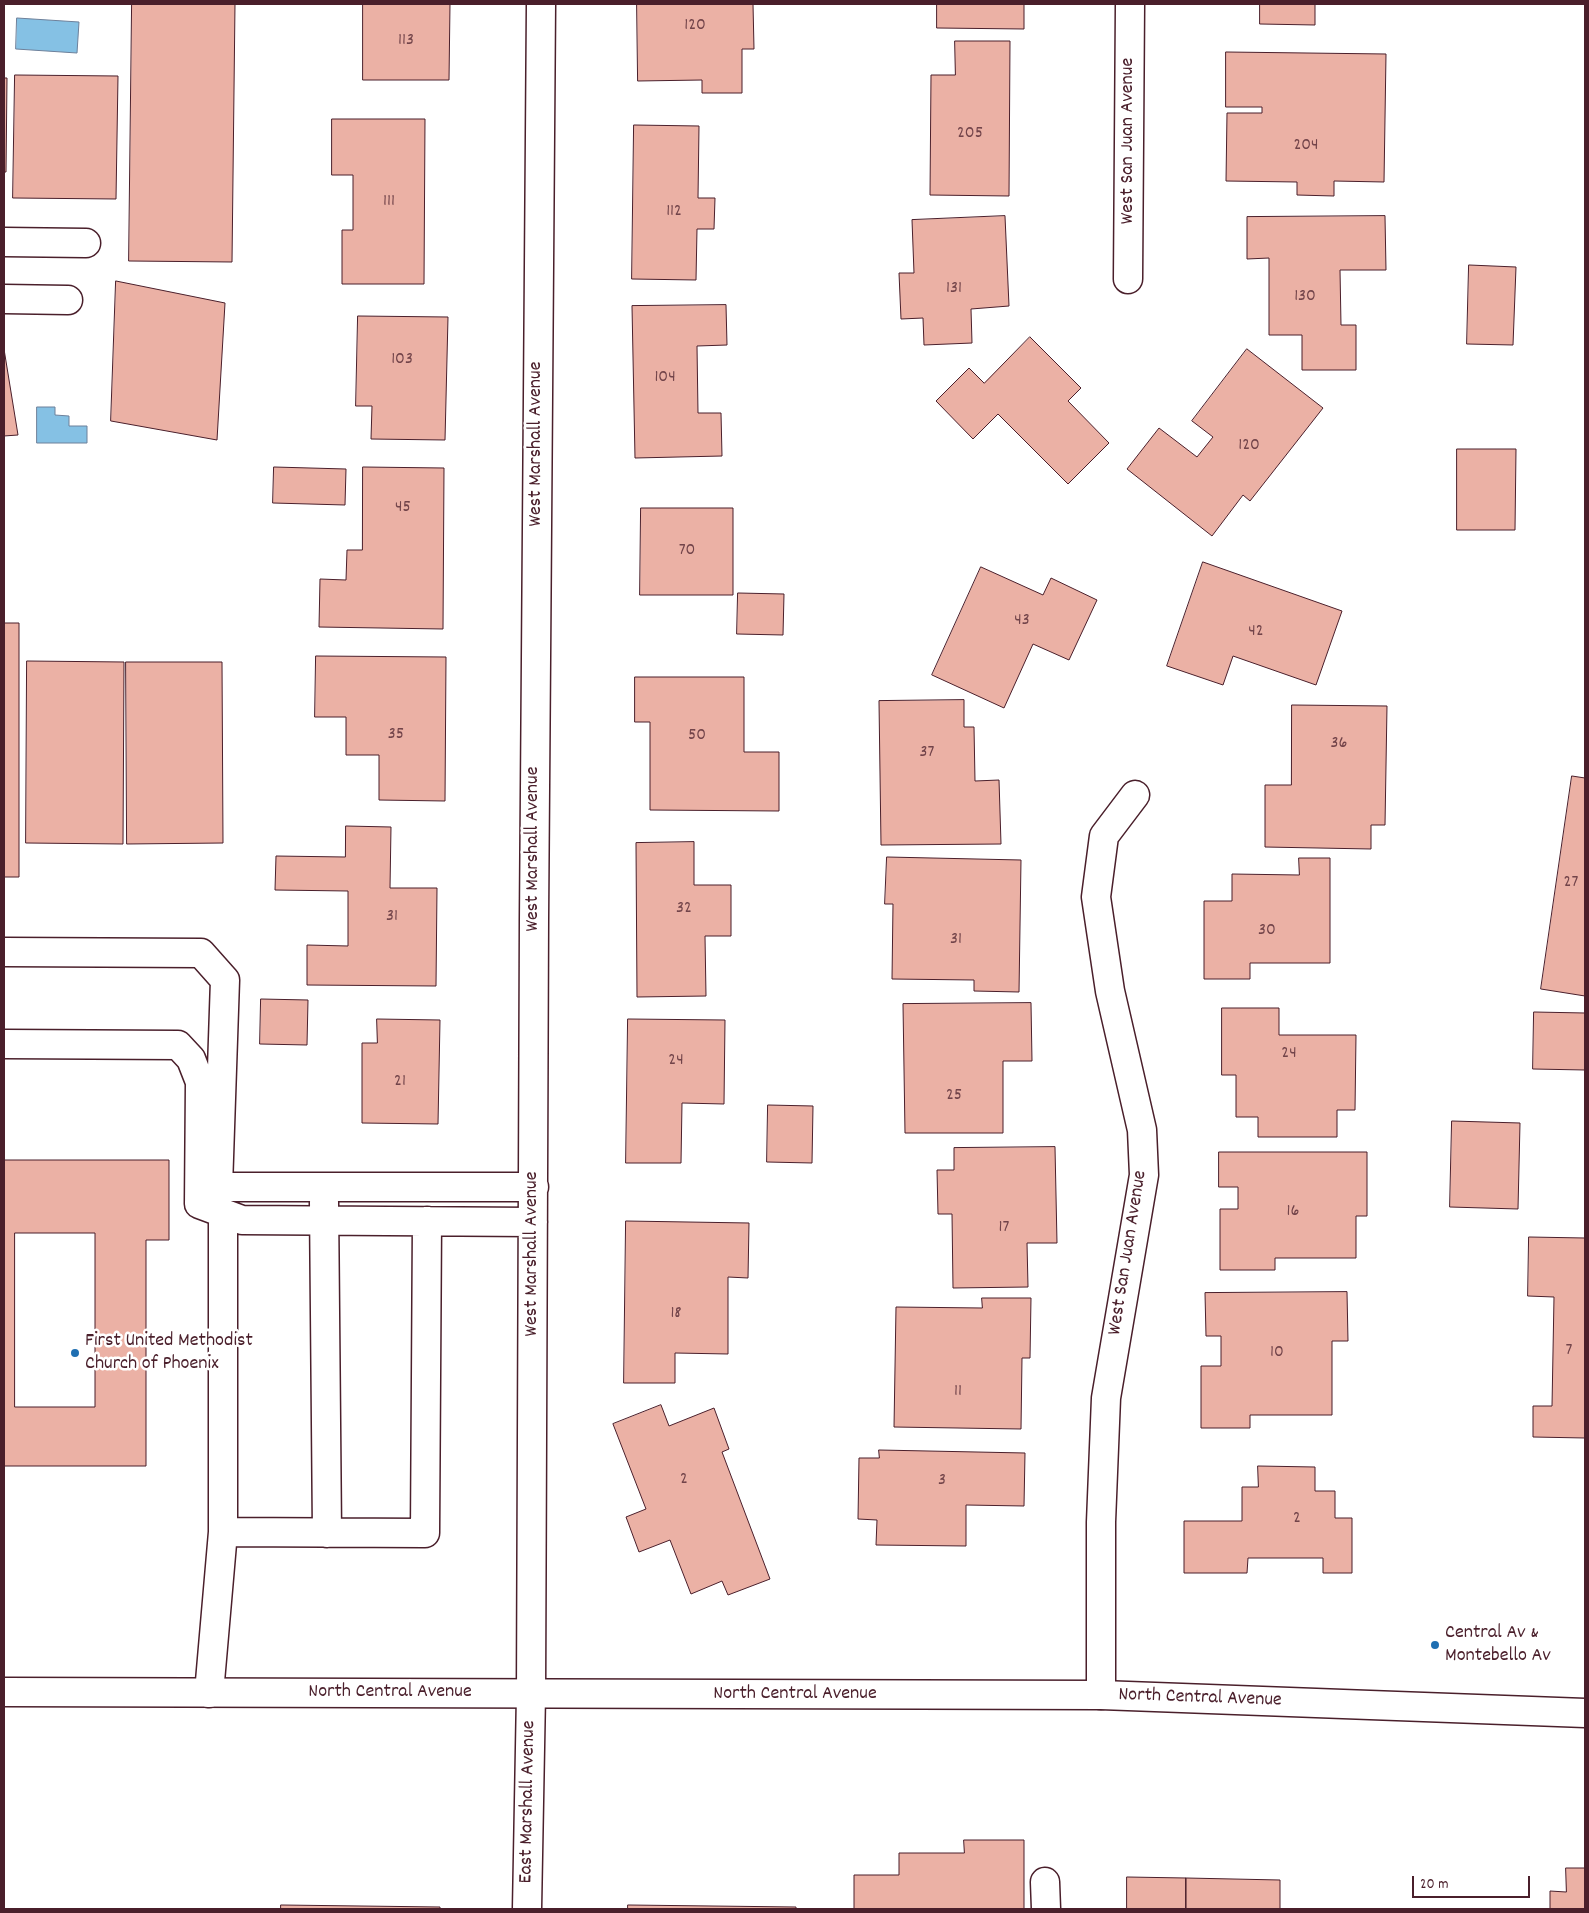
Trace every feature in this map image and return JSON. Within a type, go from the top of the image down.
[{"type":"street","name":"West Marshall Avenue","points":[[531,1694],[534,909],[541,4]]},
{"type":"street","name":"West San Juan Avenue","points":[[1128,279],[1130,4]]},
{"type":"street","points":[[4,242],[86,243]]},
{"type":"street","points":[[4,299],[68,300]]},
{"type":"street","name":"West San Juan Avenue","points":[[1101,1695],[1101,1522],[1106,1398],[1144,1175],[1142,1130],[1110,990],[1096,897],[1104,836],[1135,795]]},
{"type":"street","points":[[4,952],[201,953],[225,980],[218,1187],[534,1187]]},
{"type":"street","points":[[4,1044],[178,1045],[191,1059],[200,1082],[200,1204],[242,1220],[533,1222]]},
{"type":"street","points":[[323,1187],[325,1221],[327,1533]]},
{"type":"street","points":[[209,1693],[224,1532],[223,1213]]},
{"type":"street","points":[[224,1532],[425,1533],[426,1222]]},
{"type":"street","name":"North Central Avenue","points":[[4,1692],[1101,1695],[1585,1714]]},
{"type":"street","name":"East Marshall Avenue","points":[[528,1909],[531,1694]]},
{"type":"street","points":[[1046,1882],[1046,1909]]},
{"type":"water","points":[[17,18],[79,22],[77,53],[16,49]]},
{"type":"water","points":[[37,407],[55,407],[55,415],[69,416],[69,426],[87,426],[87,443],[37,443]]},
{"type":"building","points":[[132,4],[235,4],[232,262],[129,261]]},
{"type":"building","points":[[363,4],[450,4],[449,80],[363,80]]},
{"type":"building","points":[[637,4],[753,4],[754,49],[742,49],[742,93],[702,93],[702,80],[638,81]]},
{"type":"building","points":[[937,4],[1024,4],[1024,29],[937,28]]},
{"type":"building","points":[[1260,4],[1315,4],[1315,25],[1260,24]]},
{"type":"building","points":[[955,41],[1010,41],[1009,196],[930,195],[931,75],[955,75]]},
{"type":"building","points":[[1226,52],[1386,54],[1384,182],[1334,181],[1334,196],[1297,195],[1297,182],[1226,181],[1227,113],[1262,113],[1262,107],[1226,107]]},
{"type":"building","points":[[15,75],[118,76],[116,199],[13,198]]},
{"type":"building","points":[[4,78],[7,78],[6,172],[4,172]]},
{"type":"building","points":[[332,119],[425,119],[424,284],[342,284],[342,230],[353,230],[353,175],[332,175]]},
{"type":"building","points":[[634,125],[699,126],[698,198],[715,198],[714,229],[697,229],[696,280],[632,279]]},
{"type":"building","points":[[1005,216],[1009,306],[971,309],[972,343],[924,345],[923,318],[901,319],[899,273],[914,273],[912,220]]},
{"type":"building","points":[[1385,216],[1386,270],[1340,270],[1341,325],[1356,325],[1356,370],[1302,370],[1302,335],[1269,335],[1269,258],[1247,259],[1247,217]]},
{"type":"building","points":[[1469,265],[1516,267],[1513,345],[1467,344]]},
{"type":"building","points":[[116,281],[225,303],[217,440],[111,421]]},
{"type":"building","points":[[726,305],[727,345],[697,346],[698,413],[721,413],[722,456],[635,458],[632,306]]},
{"type":"building","points":[[358,316],[448,317],[445,440],[371,439],[372,406],[356,406]]},
{"type":"building","points":[[1030,337],[1081,388],[1068,401],[1109,443],[1068,484],[998,414],[973,439],[936,401],[969,368],[984,383]]},
{"type":"building","points":[[4,349],[18,435],[4,436]]},
{"type":"building","points":[[1247,349],[1323,408],[1250,501],[1243,495],[1212,536],[1127,469],[1159,428],[1197,457],[1213,437],[1192,421]]},
{"type":"building","points":[[1457,449],[1516,449],[1515,530],[1457,530]]},
{"type":"building","points":[[274,467],[346,469],[345,505],[273,503]]},
{"type":"building","points":[[363,467],[444,468],[443,629],[319,627],[320,579],[346,580],[347,550],[362,550]]},
{"type":"building","points":[[641,508],[733,508],[733,595],[640,595]]},
{"type":"building","points":[[1203,562],[1342,611],[1316,685],[1233,656],[1223,685],[1167,666]]},
{"type":"building","points":[[981,567],[1043,595],[1051,578],[1097,600],[1069,660],[1033,644],[1004,708],[932,675]]},
{"type":"building","points":[[738,593],[784,594],[783,635],[737,634]]},
{"type":"building","points":[[4,623],[19,623],[19,877],[4,877]]},
{"type":"building","points":[[316,656],[446,657],[445,801],[379,800],[379,755],[346,755],[346,717],[315,717]]},
{"type":"building","points":[[27,661],[124,662],[123,844],[26,843]]},
{"type":"building","points":[[126,662],[222,662],[223,843],[127,844]]},
{"type":"building","points":[[635,677],[744,677],[744,752],[779,752],[779,811],[650,810],[650,722],[635,722]]},
{"type":"building","points":[[964,700],[964,727],[974,727],[975,781],[999,780],[1001,844],[881,845],[879,701]]},
{"type":"building","points":[[1292,705],[1387,706],[1385,825],[1371,825],[1371,849],[1265,847],[1265,785],[1291,785]]},
{"type":"building","points":[[1572,776],[1585,778],[1585,996],[1541,989]]},
{"type":"building","points":[[346,826],[391,827],[390,888],[437,888],[436,986],[307,985],[307,945],[348,946],[348,891],[275,890],[276,856],[345,857]]},
{"type":"building","points":[[694,842],[694,885],[731,885],[731,936],[705,936],[706,996],[637,997],[636,843]]},
{"type":"building","points":[[887,857],[1021,860],[1019,992],[974,991],[974,980],[892,979],[893,904],[885,904]]},
{"type":"building","points":[[1299,858],[1330,858],[1330,963],[1250,963],[1250,979],[1204,979],[1204,901],[1232,901],[1232,874],[1299,875]]},
{"type":"building","points":[[261,999],[308,1000],[307,1045],[260,1044]]},
{"type":"building","points":[[1031,1003],[1032,1061],[1003,1061],[1003,1133],[905,1133],[903,1004]]},
{"type":"building","points":[[1222,1008],[1279,1008],[1279,1035],[1356,1035],[1355,1110],[1337,1110],[1337,1137],[1258,1137],[1258,1117],[1236,1117],[1236,1075],[1222,1075]]},
{"type":"building","points":[[1534,1012],[1585,1013],[1585,1070],[1533,1069]]},
{"type":"building","points":[[377,1019],[440,1020],[438,1124],[362,1123],[362,1043],[377,1043]]},
{"type":"building","points":[[628,1019],[725,1020],[724,1104],[682,1103],[681,1163],[626,1163]]},
{"type":"building","points":[[768,1105],[813,1106],[812,1163],[767,1162]]},
{"type":"building","points":[[1452,1121],[1520,1123],[1518,1209],[1450,1207]]},
{"type":"building","points":[[1055,1147],[1057,1243],[1027,1243],[1028,1287],[953,1288],[952,1214],[938,1214],[937,1170],[954,1170],[954,1148]]},
{"type":"building","points":[[1219,1152],[1367,1152],[1367,1216],[1356,1216],[1356,1258],[1275,1258],[1275,1270],[1220,1270],[1220,1209],[1238,1209],[1238,1187],[1219,1187]]},
{"type":"building","name":"First United Methodist Church of Phoenix","points":[[4,1160],[169,1160],[169,1240],[146,1240],[146,1466],[4,1466]],"holes":[[[15,1233],[95,1233],[95,1407],[15,1407]]]},
{"type":"building","points":[[626,1221],[749,1223],[748,1278],[728,1277],[728,1354],[675,1353],[675,1383],[624,1383]]},
{"type":"building","points":[[1529,1237],[1585,1238],[1585,1438],[1533,1437],[1533,1406],[1552,1406],[1554,1297],[1528,1296]]},
{"type":"building","points":[[1347,1292],[1348,1341],[1332,1341],[1332,1415],[1250,1415],[1250,1428],[1201,1428],[1201,1366],[1221,1366],[1221,1336],[1206,1336],[1205,1293]]},
{"type":"building","points":[[982,1298],[1031,1298],[1030,1358],[1022,1358],[1021,1429],[894,1427],[896,1307],[982,1308]]},
{"type":"building","points":[[661,1405],[669,1426],[714,1408],[729,1449],[722,1452],[770,1579],[728,1595],[722,1581],[691,1594],[670,1540],[639,1552],[626,1517],[646,1509],[613,1424]]},
{"type":"building","points":[[879,1450],[1025,1453],[1024,1506],[966,1505],[966,1546],[876,1545],[877,1520],[858,1519],[859,1458],[879,1458]]},
{"type":"building","points":[[1258,1466],[1315,1467],[1315,1491],[1335,1491],[1335,1518],[1352,1518],[1352,1573],[1323,1573],[1323,1558],[1248,1558],[1247,1573],[1184,1573],[1184,1521],[1242,1521],[1242,1487],[1258,1487]]},
{"type":"building","points":[[964,1840],[1024,1840],[1024,1909],[854,1909],[854,1875],[899,1875],[899,1853],[964,1853]]},
{"type":"building","points":[[1566,1868],[1585,1868],[1585,1909],[1550,1909],[1550,1891],[1566,1892]]},
{"type":"building","points":[[1127,1877],[1186,1878],[1186,1909],[1127,1909]]},
{"type":"building","points":[[1186,1878],[1280,1880],[1280,1909],[1186,1909]]},
{"type":"building","points":[[281,1905],[440,1907],[440,1909],[281,1909]]},
{"type":"building","points":[[628,1905],[796,1907],[796,1909],[628,1909]]},
{"type":"place","name":"First United Methodist Church of Phoenix","points":[[75,1353]]},
{"type":"place","name":"Central Av & Montebello Av","points":[[1435,1645]]}]
